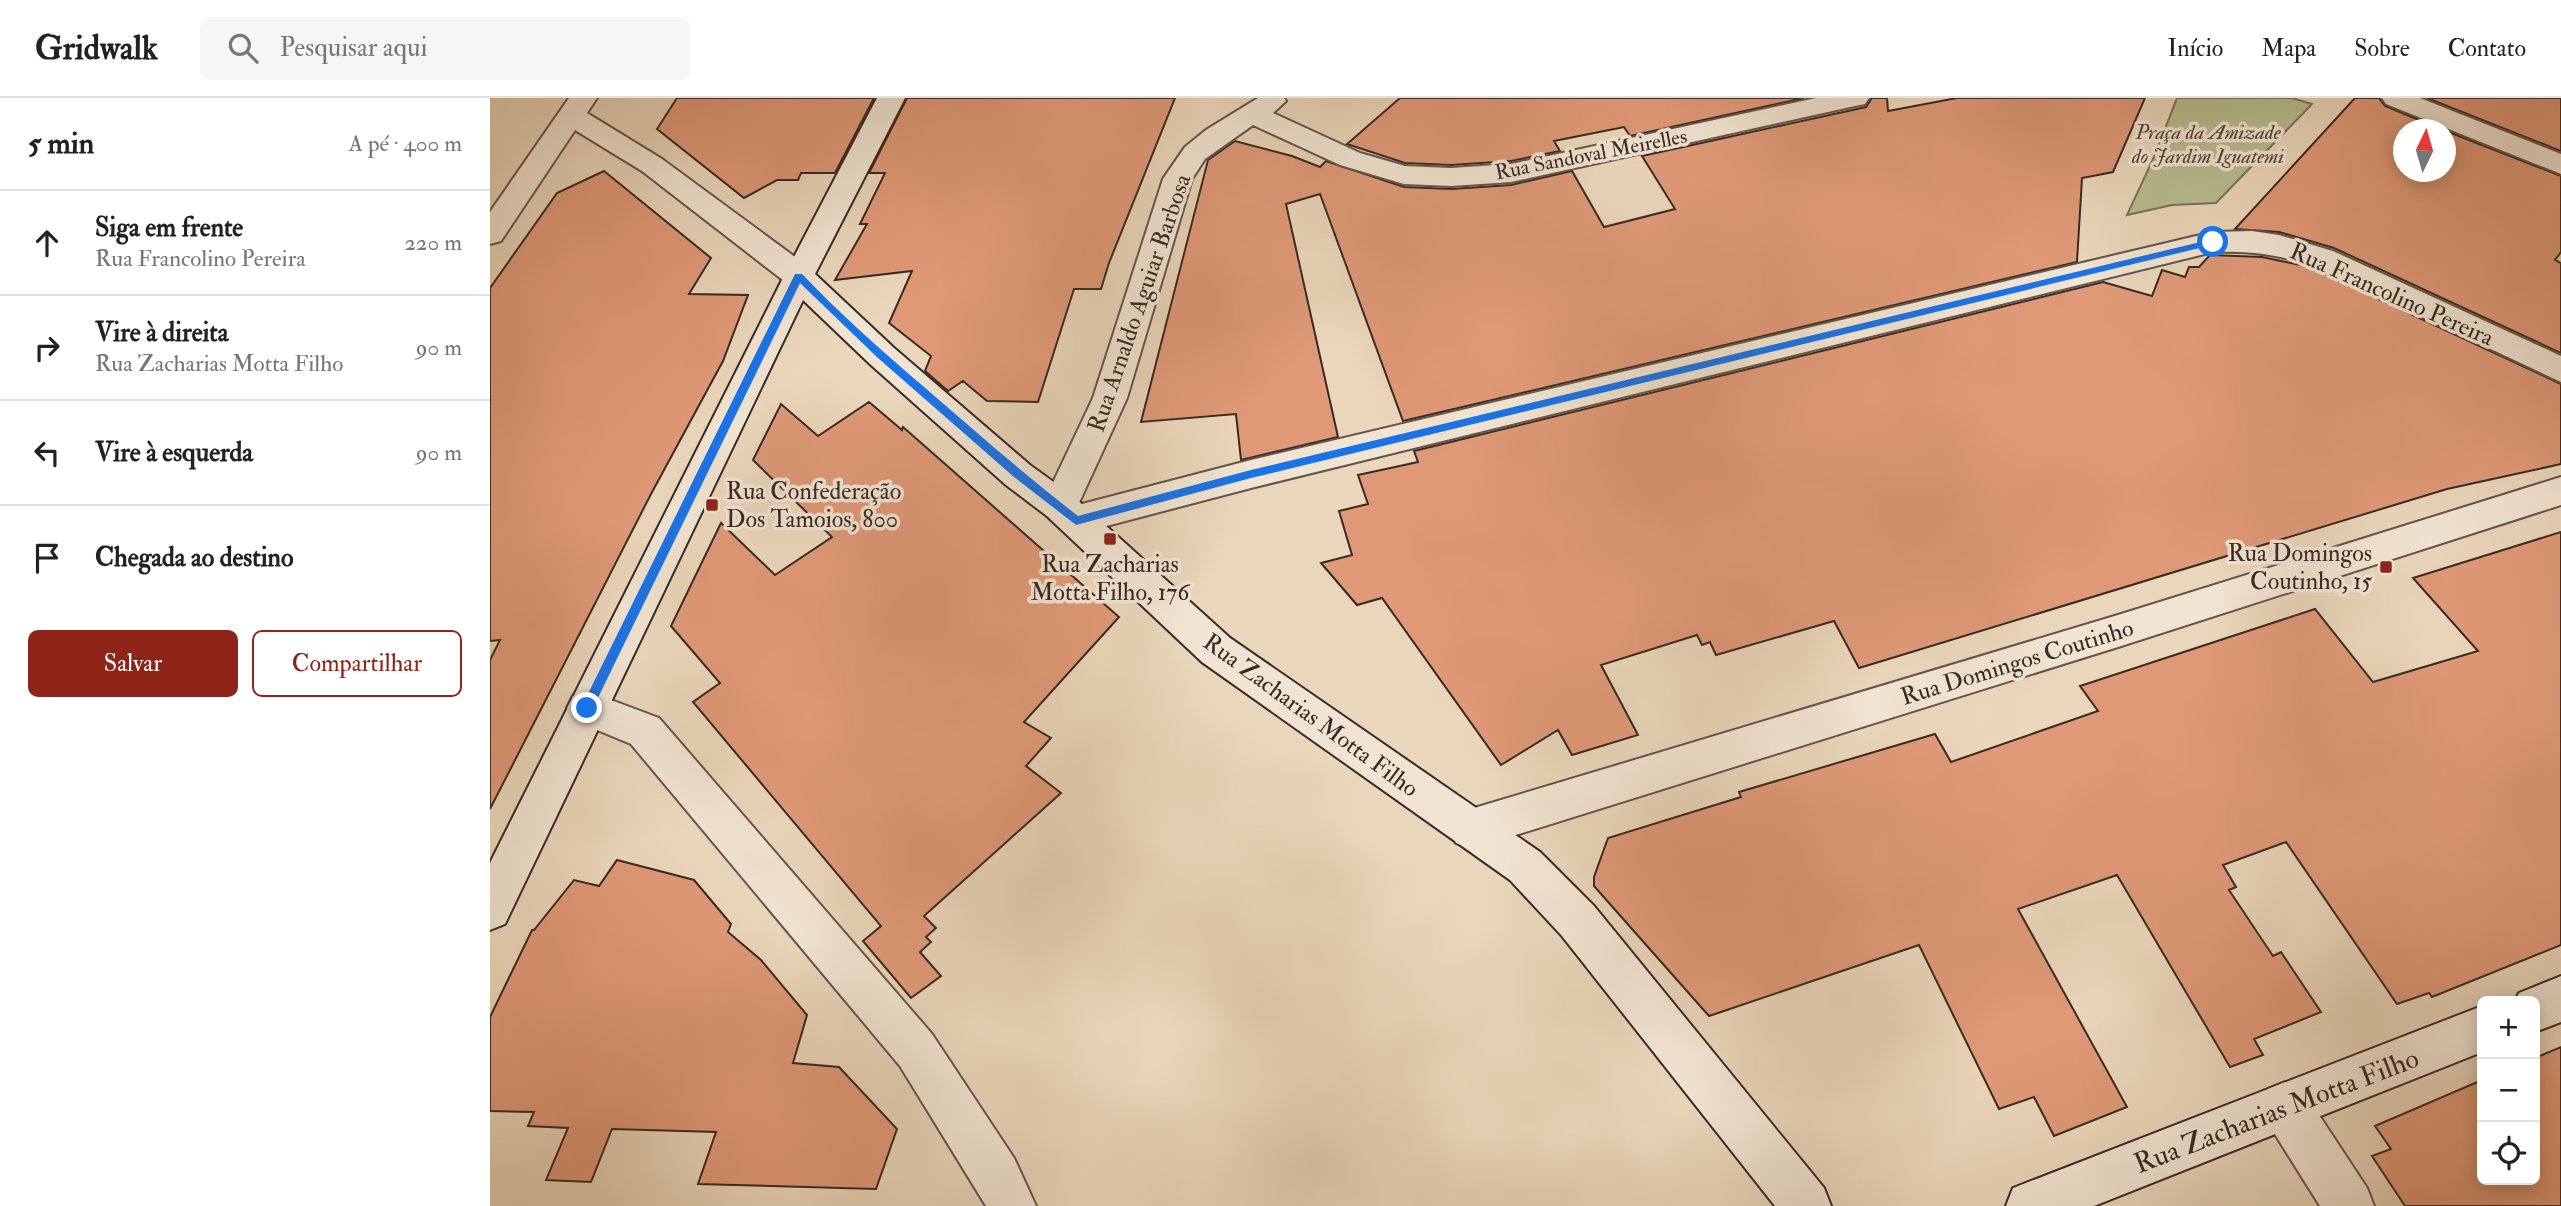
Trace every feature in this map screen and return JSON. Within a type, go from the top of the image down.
[{"type":"street","points":[[490,909],[799,276],[891,98]]},
{"type":"street","name":"Rua Sandoval Meirelles","points":[[1264,106],[1350,159],[1404,175],[1451,177],[1511,173],[1787,106],[1855,98]]},
{"type":"street","points":[[2405,99],[2561,165]]},
{"type":"street","name":"Rua Arnaldo Aguiar Barbosa","points":[[1068,513],[1110,398],[1178,179],[1195,153],[1264,106]]},
{"type":"street","points":[[490,234],[577,107]]},
{"type":"street","name":"Rua Zacharias Motta Filho","points":[[577,107],[799,276],[826,305],[882,356],[1017,475],[1068,513],[1216,650],[1525,866],[1578,921],[1806,1206]]},
{"type":"street","name":"Rua Francolino Pereira","points":[[1068,513],[1251,474],[2213,242],[2252,241],[2279,245],[2322,258],[2561,370]]},
{"type":"street","name":"Rua Domingos Coutinho","points":[[1471,829],[2118,631],[2561,491]]},
{"type":"street","points":[[587,708],[645,731],[916,1049],[998,1175],[1011,1206]]},
{"type":"street","points":[[2540,1007],[2561,999]]},
{"type":"street","name":"Rua Zacharias Motta Filho","points":[[2031,1206],[2477,1031]]},
{"type":"street","points":[[2285,1106],[2349,1206]]},
{"type":"green space","name":"Praça da Amizade do Jardim Iguatemi","points":[[2177,98],[2292,98],[2312,104],[2216,203],[2172,205],[2127,215]]},
{"type":"building","points":[[677,98],[874,98],[835,173],[801,173],[798,180],[777,180],[744,198],[657,129]]},
{"type":"building","points":[[907,98],[1175,98],[1101,289],[1074,289],[1038,402],[987,401],[963,381],[948,391],[925,371],[931,356],[889,323],[912,271],[835,280],[867,224],[860,224],[885,173],[869,173]]},
{"type":"building","points":[[1400,98],[1804,98],[1630,136],[1624,127],[1554,141],[1560,151],[1511,161],[1451,165],[1405,163],[1347,144]]},
{"type":"building","points":[[1872,98],[1887,98],[1888,111],[1957,98],[2145,98],[2113,172],[2082,178],[2077,262],[1403,421],[1320,194],[1286,204],[1338,437],[1241,460],[1236,414],[1141,422],[1208,160],[1235,141],[1292,156],[1320,167],[1326,161],[1404,187],[1451,189],[1511,185],[1572,171],[1604,227],[1675,209],[1642,156],[1866,107]]},
{"type":"building","points":[[2355,98],[2379,98],[2385,106],[2416,119],[2393,119],[2393,182],[2456,182],[2456,135],[2561,176],[2561,252],[2555,260],[2561,263],[2561,353],[2334,248],[2279,232],[2235,229]]},
{"type":"building","points":[[2427,98],[2561,98],[2561,151]]},
{"type":"building","points":[[604,171],[711,258],[689,294],[748,295],[723,361],[651,494],[490,809],[490,660],[500,640],[490,641],[490,288],[557,193]]},
{"type":"building","points":[[2210,255],[2262,257],[2310,267],[2561,384],[2561,464],[2447,489],[1859,668],[1834,621],[1716,655],[1710,642],[1702,645],[1697,635],[1601,665],[1638,735],[1572,755],[1558,730],[1501,765],[1382,598],[1357,605],[1321,563],[1352,555],[1339,511],[1368,504],[1358,475],[1418,462],[1414,451],[2103,282],[2152,296],[2162,270],[2185,277],[2189,267],[2199,267]]},
{"type":"building","points":[[869,402],[902,430],[903,427],[1119,617],[1024,722],[1051,738],[1026,766],[1061,793],[924,916],[936,928],[926,937],[931,942],[920,952],[941,976],[911,998],[863,941],[881,926],[693,702],[720,683],[671,626],[721,523],[775,575],[832,537],[753,460],[781,404],[818,436]]},
{"type":"building","points":[[2561,532],[2561,945],[2432,997],[2429,993],[2397,1004],[2286,842],[2223,865],[2236,887],[2229,890],[2273,956],[2281,952],[2321,1012],[2254,1039],[2263,1055],[2230,1067],[2117,875],[2018,909],[2127,1107],[2054,1136],[2034,1097],[1999,1109],[1919,945],[1709,1016],[1594,886],[1594,877],[1608,838],[1741,797],[1739,792],[1935,734],[1951,762],[2098,711],[2080,686],[2315,609],[2373,682],[2478,651],[2413,578]]},
{"type":"building","points":[[617,860],[694,880],[731,924],[728,932],[761,960],[807,1015],[793,1063],[839,1067],[897,1129],[876,1189],[698,1184],[716,1132],[612,1129],[591,1182],[546,1180],[568,1128],[528,1126],[534,1112],[490,1111],[490,1017],[532,930],[574,880],[599,886]]},
{"type":"building","points":[[2561,1047],[2561,1206],[2405,1206],[2372,1156],[2391,1149],[2375,1126],[2477,1082],[2477,1185],[2540,1185],[2540,1056]]},
{"type":"place","name":"Rua Confederação Dos Tamoios, 800","points":[[712,505]]},
{"type":"place","name":"Rua Zacharias Motta Filho, 176","points":[[1110,539]]},
{"type":"place","name":"Rua Domingos Coutinho, 15","points":[[2386,567]]},
{"type":"route","points":[[587,708],[799,276],[826,305],[1017,475],[1076,520],[1251,474],[2213,242]]}]
